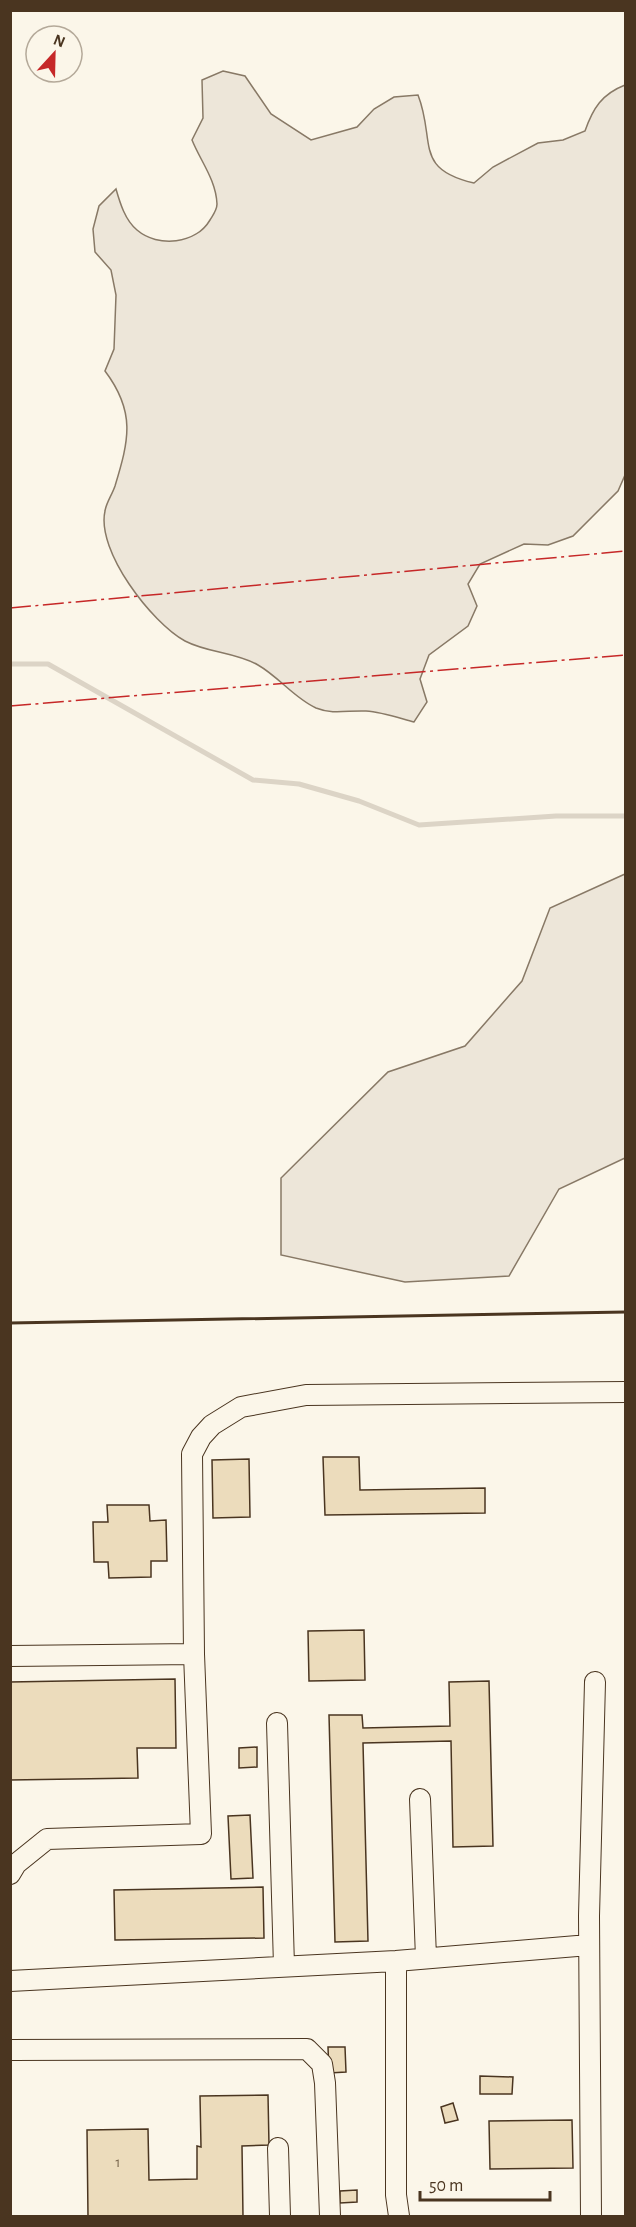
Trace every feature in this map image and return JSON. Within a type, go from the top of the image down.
[{"type":"lane","points":[[10,1874],[16,1864],[46,1839],[201,1834],[194,1654],[192,1454],[201,1437],[222,1417],[241,1407],[306,1395],[626,1392]]},
{"type":"lane","points":[[10,1656],[194,1654]]},
{"type":"lane","points":[[591,2217],[590,1945],[595,1682]]},
{"type":"lane","points":[[277,1723],[284,1966]]},
{"type":"lane","points":[[420,1799],[426,1958]]},
{"type":"lane","points":[[10,1981],[396,1961],[590,1945]]},
{"type":"lane","points":[[396,1961],[396,2195],[399,2217]]},
{"type":"lane","points":[[10,2050],[308,2049],[322,2064],[325,2083],[330,2217]]},
{"type":"lane","points":[[278,2148],[280,2217]]},
{"type":"shaded area","points":[[223,71],[245,76],[271,114],[311,140],[357,127],[374,109],[394,97],[418,95],[434,161],[442,170],[474,183],[493,167],[538,143],[563,140],[585,131],[591,115],[604,97],[625,85],[625,475],[618,491],[573,536],[548,545],[524,544],[480,564],[468,584],[477,606],[468,626],[429,655],[420,679],[427,702],[414,722],[372,712],[335,712],[316,708],[258,665],[240,657],[185,641],[157,619],[143,603],[129,584],[109,546],[104,527],[105,511],[120,470],[127,427],[122,400],[105,371],[114,349],[116,295],[111,270],[95,252],[93,229],[99,206],[116,189],[129,221],[146,236],[176,241],[196,234],[204,228],[216,210],[216,195],[211,179],[192,140],[203,118],[202,80]]},
{"type":"shaded area","points":[[625,874],[625,1158],[559,1189],[509,1276],[405,1282],[281,1255],[281,1178],[388,1072],[465,1046],[522,981],[550,908]]},
{"type":"building","points":[[323,1457],[359,1457],[360,1490],[485,1488],[485,1513],[325,1515]]},
{"type":"building","points":[[249,1459],[250,1517],[213,1518],[212,1460]]},
{"type":"building","points":[[107,1505],[149,1505],[150,1521],[166,1520],[167,1561],[151,1561],[151,1577],[109,1578],[108,1562],[94,1562],[93,1522],[108,1522]]},
{"type":"building","points":[[364,1630],[365,1680],[309,1681],[308,1631]]},
{"type":"building","points":[[175,1679],[176,1748],[137,1748],[138,1778],[10,1780],[10,1682]]},
{"type":"building","points":[[489,1681],[493,1846],[453,1847],[451,1741],[363,1743],[368,1941],[335,1942],[329,1715],[362,1715],[363,1728],[450,1726],[449,1682]]},
{"type":"building","points":[[257,1747],[257,1767],[239,1768],[239,1748]]},
{"type":"building","points":[[250,1815],[253,1878],[231,1879],[228,1816]]},
{"type":"building","points":[[263,1887],[264,1938],[115,1940],[114,1890]]},
{"type":"building","points":[[328,2047],[345,2047],[346,2072],[329,2073]]},
{"type":"building","points":[[480,2076],[513,2077],[512,2094],[480,2094]]},
{"type":"building","points":[[268,2095],[269,2145],[242,2146],[243,2216],[88,2216],[87,2130],[148,2129],[149,2180],[197,2179],[197,2146],[201,2147],[200,2096]]},
{"type":"building","points":[[453,2103],[458,2120],[445,2123],[441,2107]]},
{"type":"building","points":[[572,2120],[573,2168],[490,2169],[489,2121]]},
{"type":"building","points":[[357,2190],[357,2202],[340,2203],[340,2191]]},
{"type":"waterway","points":[[10,664],[48,664],[253,780],[299,784],[359,801],[419,825],[556,816],[626,816]]},
{"type":"wall","points":[[10,1323],[626,1312]]},
{"type":"power","points":[[10,608],[626,551]]},
{"type":"power","points":[[10,706],[626,655]]}]
